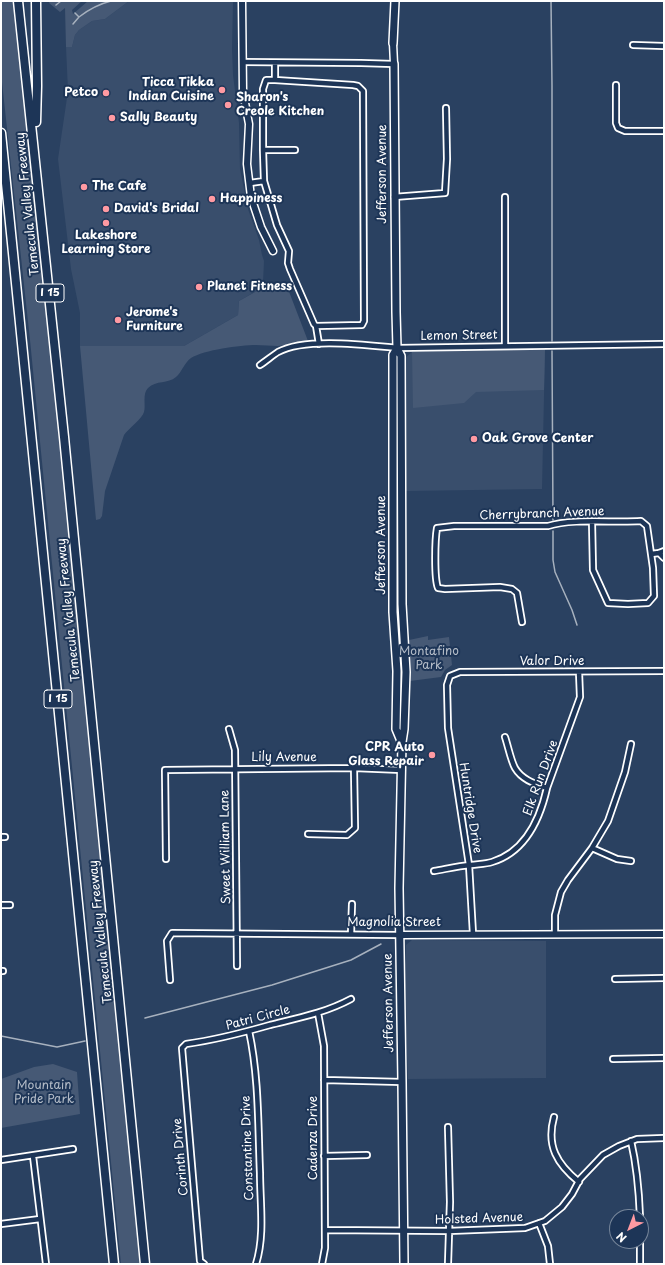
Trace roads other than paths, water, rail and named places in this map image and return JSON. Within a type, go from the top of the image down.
[{"type":"highway","name":"Temecula Valley Freeway","points":[[18,1],[35,150],[124,1035],[145,1264]]},
{"type":"highway","points":[[35,150],[37,86],[36,1]]},
{"type":"highway","name":"Temecula Valley Freeway","points":[[1,133],[114,1264]]},
{"type":"main road","name":"Jefferson Avenue","points":[[393,43],[395,1]]},
{"type":"main road","name":"Jefferson Avenue","points":[[394,64],[394,196],[397,348],[401,356],[402,604],[406,672],[404,729],[402,742],[399,888],[404,1264]]},
{"type":"main road","name":"Jefferson Avenue","points":[[397,348],[393,355],[393,612],[397,671],[396,729],[402,742]]},
{"type":"main road","points":[[393,529],[398,536],[398,589],[402,604]]},
{"type":"street","points":[[242,1],[244,92],[249,124],[247,164],[251,196],[261,227],[273,251]]},
{"type":"street","name":"Jefferson Avenue","points":[[393,43],[394,64]]},
{"type":"street","points":[[633,45],[664,46]]},
{"type":"street","points":[[243,62],[394,64]]},
{"type":"street","points":[[275,62],[275,80]]},
{"type":"street","points":[[316,326],[359,326],[362,325],[364,321],[363,91],[358,86],[352,85],[266,80],[263,89],[264,181],[276,225],[288,251],[288,263],[290,269],[316,326],[319,344]]},
{"type":"street","points":[[616,85],[616,123],[618,128],[625,131],[664,131]]},
{"type":"street","points":[[394,196],[445,193],[447,160],[446,108]]},
{"type":"street","points":[[263,150],[295,150]]},
{"type":"street","points":[[250,183],[264,181]]},
{"type":"street","points":[[505,197],[505,346]]},
{"type":"street","name":"Lemon Street","points":[[260,365],[279,352],[294,347],[319,344],[357,344],[397,348],[664,344]]},
{"type":"street","name":"Cherrybranch Avenue","points":[[522,622],[517,593],[512,589],[500,587],[438,588],[435,580],[435,535],[437,528],[454,526],[542,526],[556,523],[641,521],[647,526],[651,554]]},
{"type":"street","points":[[592,522],[592,570],[608,603],[648,603],[654,596],[651,554],[664,551]]},
{"type":"street","points":[[659,553],[664,558]]},
{"type":"street","name":"Valor Drive","points":[[447,685],[450,676],[460,672],[664,671]]},
{"type":"street","name":"Elk Run Drive","points":[[434,871],[492,862],[508,855],[522,843],[535,824],[544,802],[547,788],[580,697],[579,672]]},
{"type":"street","name":"Huntridge Drive","points":[[447,685],[450,746],[469,865],[473,934]]},
{"type":"street","name":"Sweet William Lane","points":[[229,729],[235,750],[237,966]]},
{"type":"street","points":[[505,737],[515,768],[525,778],[535,784],[547,788]]},
{"type":"street","points":[[555,934],[555,915],[561,892],[592,848],[608,821],[625,772],[631,744]]},
{"type":"street","points":[[308,834],[347,835],[355,828],[354,768]]},
{"type":"street","name":"Lily Avenue","points":[[166,859],[165,770],[354,768],[402,770]]},
{"type":"street","points":[[592,848],[617,859],[631,861]]},
{"type":"street","points":[[1,905],[10,904]]},
{"type":"street","points":[[351,934],[352,904]]},
{"type":"street","name":"Magnolia Street","points":[[170,980],[167,941],[172,933],[399,935],[664,934]]},
{"type":"street","points":[[615,979],[664,978]]},
{"type":"street","name":"Patri Circle","points":[[182,1060],[182,1048],[186,1044],[221,1038],[318,1013],[335,1007],[351,998]]},
{"type":"street","name":"Cadenza Drive","points":[[318,1013],[324,1046],[325,1248],[322,1264]]},
{"type":"street","name":"Constantine Drive","points":[[249,1031],[254,1052],[258,1124],[261,1243],[256,1264]]},
{"type":"street","points":[[613,1059],[664,1058]]},
{"type":"street","name":"Corinth Drive","points":[[182,1060],[200,1261],[204,1264]]},
{"type":"street","points":[[324,1080],[402,1082]]},
{"type":"street","points":[[554,1117],[550,1128],[551,1141],[556,1155],[562,1166],[579,1182]]},
{"type":"street","points":[[448,1127],[448,1264]]},
{"type":"street","name":"Holsted Avenue","points":[[325,1230],[449,1231],[525,1228],[545,1221],[562,1207],[579,1182],[594,1163],[603,1155],[619,1146],[637,1139],[664,1138]]},
{"type":"street","points":[[631,1141],[639,1182],[640,1209]]},
{"type":"street","points":[[1,1160],[73,1149]]},
{"type":"street","points":[[324,1156],[367,1155]]},
{"type":"street","points":[[33,1156],[46,1264]]},
{"type":"street","points":[[1,1224],[40,1220]]},
{"type":"street","points":[[539,1223],[548,1246],[550,1264]]},
{"type":"street","points":[[640,1249],[640,1264]]},
{"type":"waterway","points":[[56,5],[61,1]]},
{"type":"waterway","points":[[79,17],[86,12],[111,1]]},
{"type":"waterway","points":[[551,1],[552,341]]},
{"type":"waterway","points":[[73,24],[79,17],[75,13]]},
{"type":"waterway","points":[[552,351],[553,520]]},
{"type":"waterway","points":[[553,531],[553,560],[555,572],[577,625]]},
{"type":"waterway","points":[[145,1018],[272,985],[351,960],[381,944]]},
{"type":"waterway","points":[[1,1036],[57,1047],[85,1041]]},
{"type":"place","name":"Ticca Tikka Indian Cuisine","points":[[222,90]]},
{"type":"place","name":"Petco","points":[[106,93]]},
{"type":"place","name":"Sharon's Creole Kitchen","points":[[228,105]]},
{"type":"place","name":"Sally Beauty","points":[[112,118]]},
{"type":"place","name":"The Cafe","points":[[84,187]]},
{"type":"place","name":"Happiness","points":[[212,199]]},
{"type":"place","name":"David's Bridal","points":[[106,209]]},
{"type":"place","name":"Lakeshore Learning Store","points":[[106,223]]},
{"type":"place","name":"Planet Fitness","points":[[199,287]]},
{"type":"place","name":"Jerome's Furniture","points":[[118,320]]},
{"type":"place","name":"Oak Grove Center","points":[[474,439]]},
{"type":"place","name":"CPR Auto Glass Repair","points":[[432,755]]},
{"type":"park label","name":"Montafino Park","points":[[429,659]]},
{"type":"park label","name":"Mountain Pride Park","points":[[44,1093]]}]
